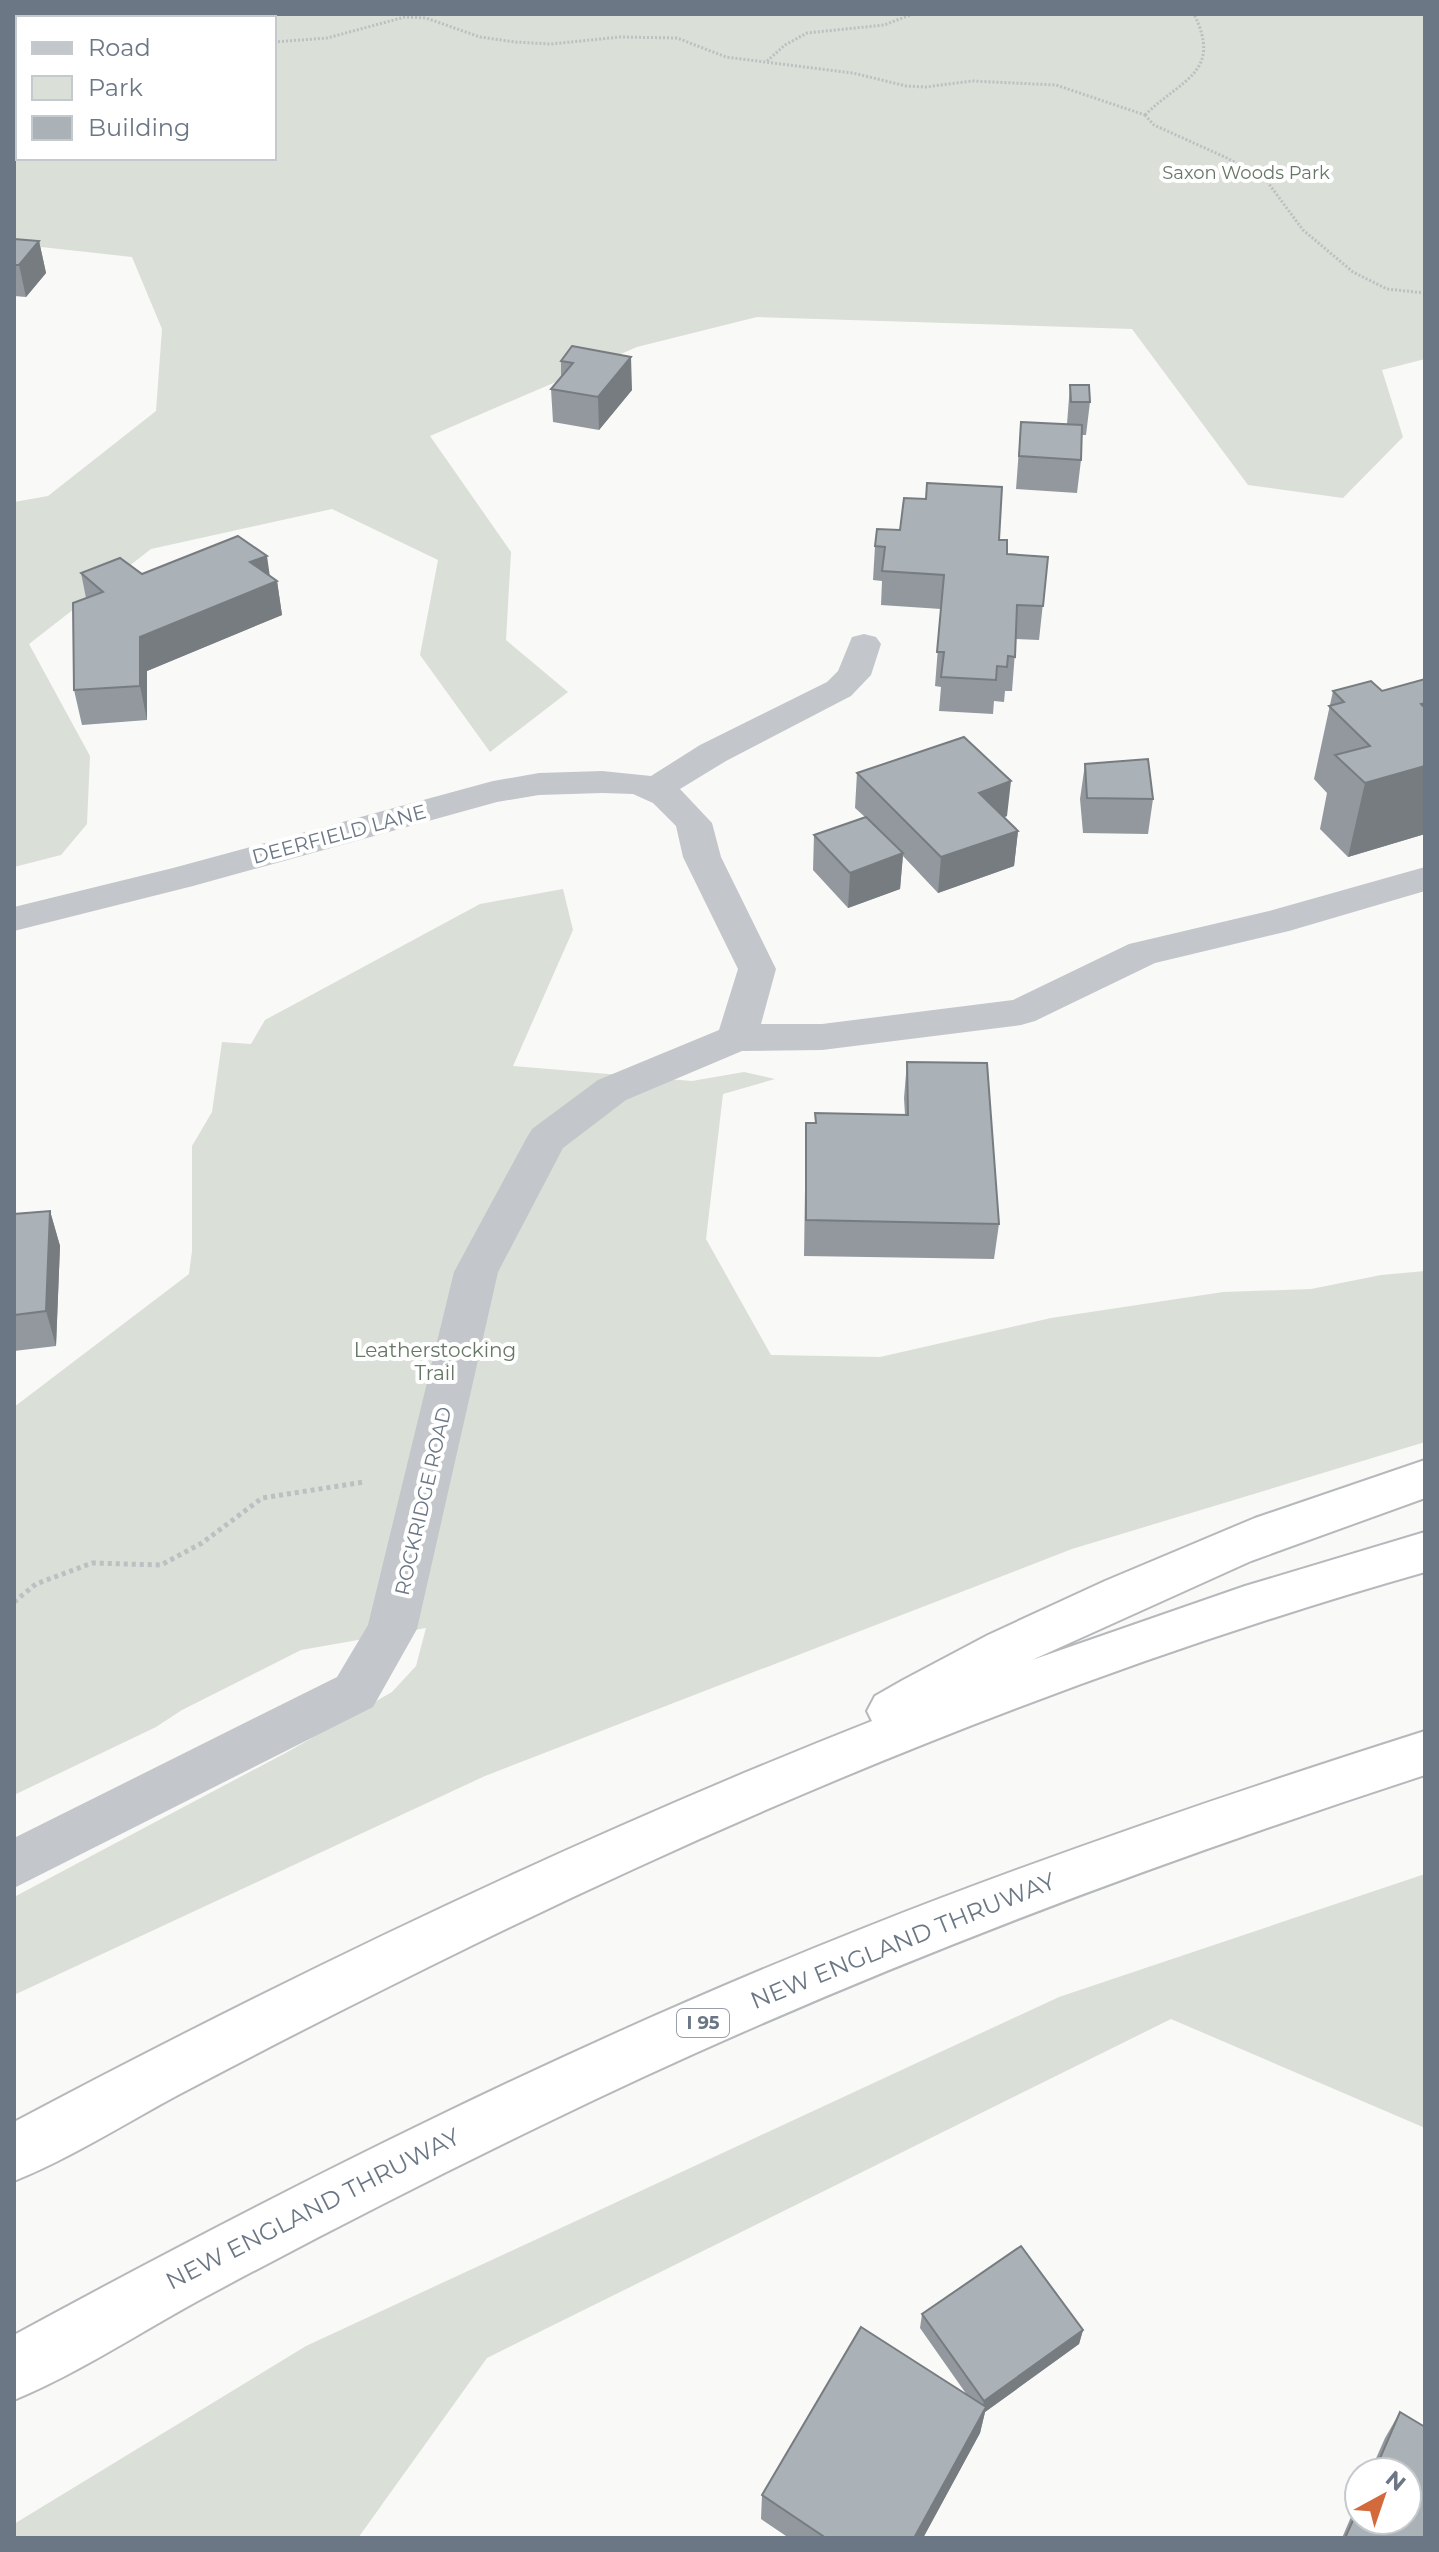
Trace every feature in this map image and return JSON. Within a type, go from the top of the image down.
[{"type":"highway","points":[[773,1784],[924,1693],[1069,1619],[1215,1553],[1363,1498],[1425,1479]]},
{"type":"highway","points":[[14,2153],[227,2041],[506,1902],[773,1784],[1004,1692],[1153,1638],[1425,1552]]},
{"type":"highway","name":"NEW ENGLAND THRUWAY","points":[[14,2369],[138,2299],[321,2203],[513,2109],[737,2007],[1013,1894],[1283,1798],[1425,1753]]},
{"type":"street","points":[[864,644],[854,675],[839,689],[713,753],[660,792],[694,823],[702,857],[757,969],[737,1038],[822,1037],[1021,1012],[1143,953],[1275,922],[1425,879]]},
{"type":"street","name":"DEERFIELD LANE","points":[[14,919],[493,792],[539,784],[602,782],[639,784],[660,792]]},
{"type":"street","name":"ROCKRIDGE ROAD","points":[[14,1864],[355,1692],[392,1629],[476,1272],[547,1139],[612,1090],[737,1038]]},
{"type":"path","points":[[767,61],[785,45],[807,33],[884,25],[913,14]]},
{"type":"path","points":[[1145,115],[1194,74],[1204,58],[1205,32],[1194,14]]},
{"type":"path","points":[[276,42],[327,38],[405,17],[426,18],[480,37],[515,42],[551,44],[620,37],[677,38],[726,57],[853,73],[906,86],[926,87],[972,81],[1056,85],[1145,115],[1154,125],[1204,146],[1266,180],[1303,230],[1353,272],[1387,289],[1425,293]]},
{"type":"path","points":[[14,1602],[36,1584],[92,1563],[161,1565],[202,1543],[262,1498],[350,1487],[375,1479]]},
{"type":"green space","name":"Saxon Woods Park","points":[[14,14],[1425,14],[1425,359],[1382,370],[1403,437],[1343,498],[1248,485],[1132,329],[757,317],[637,347],[430,436],[511,552],[506,640],[568,692],[490,752],[420,655],[438,560],[332,509],[151,549],[29,644],[90,756],[87,824],[61,855],[14,867],[14,502],[48,496],[156,411],[162,329],[132,257],[14,244]]},
{"type":"green space","name":"Leatherstocking Trail","points":[[563,889],[573,930],[513,1066],[692,1081],[744,1072],[775,1079],[723,1094],[706,1239],[771,1355],[880,1357],[1051,1318],[1223,1292],[1311,1289],[1381,1275],[1425,1271],[1425,1442],[1072,1549],[485,1776],[14,1995],[14,1897],[291,1750],[392,1692],[416,1666],[426,1628],[301,1650],[182,1710],[156,1727],[14,1795],[14,1407],[189,1274],[192,1251],[192,1146],[212,1112],[222,1042],[251,1044],[265,1020],[480,904]]},
{"type":"green space","points":[[1425,1874],[1425,2128],[1171,2019],[487,2358],[358,2538],[14,2538],[14,2524],[306,2346],[1059,1997]]},
{"type":"building","points":[[14,239],[39,241],[19,265],[14,265]]},
{"type":"building","points":[[572,346],[631,357],[598,397],[551,389],[573,363],[561,361]]},
{"type":"building","points":[[1070,385],[1089,385],[1090,402],[1071,402]]},
{"type":"building","points":[[1021,422],[1082,425],[1081,460],[1019,456]]},
{"type":"building","points":[[927,483],[1002,487],[999,540],[1007,540],[1007,554],[1048,557],[1043,606],[1017,605],[1015,657],[1008,656],[1007,667],[997,666],[996,680],[941,677],[944,652],[937,652],[944,575],[882,571],[885,547],[875,546],[877,529],[900,530],[904,498],[926,499]]},
{"type":"building","points":[[238,536],[267,556],[250,562],[277,581],[140,637],[140,686],[74,690],[73,603],[103,592],[81,573],[120,558],[142,574]]},
{"type":"building","points":[[1425,679],[1425,703],[1421,704],[1425,708],[1425,766],[1365,783],[1335,755],[1370,746],[1329,706],[1344,702],[1333,691],[1371,681],[1382,691]]},
{"type":"building","points":[[964,737],[1011,781],[979,793],[1018,831],[941,857],[857,773]]},
{"type":"building","points":[[1148,759],[1153,799],[1087,798],[1085,764]]},
{"type":"building","points":[[866,817],[903,853],[850,873],[814,835]]},
{"type":"building","points":[[907,1062],[987,1063],[999,1224],[806,1220],[806,1123],[816,1123],[815,1113],[908,1115]]},
{"type":"building","points":[[50,1211],[46,1311],[14,1315],[14,1214]]},
{"type":"building","points":[[1021,2246],[1083,2330],[984,2401],[922,2314]]},
{"type":"building","points":[[861,2327],[986,2407],[914,2538],[826,2538],[762,2495]]},
{"type":"building","points":[[1400,2412],[1425,2427],[1425,2538],[1345,2538],[1423,2536],[1423,2456],[1381,2456]]}]
